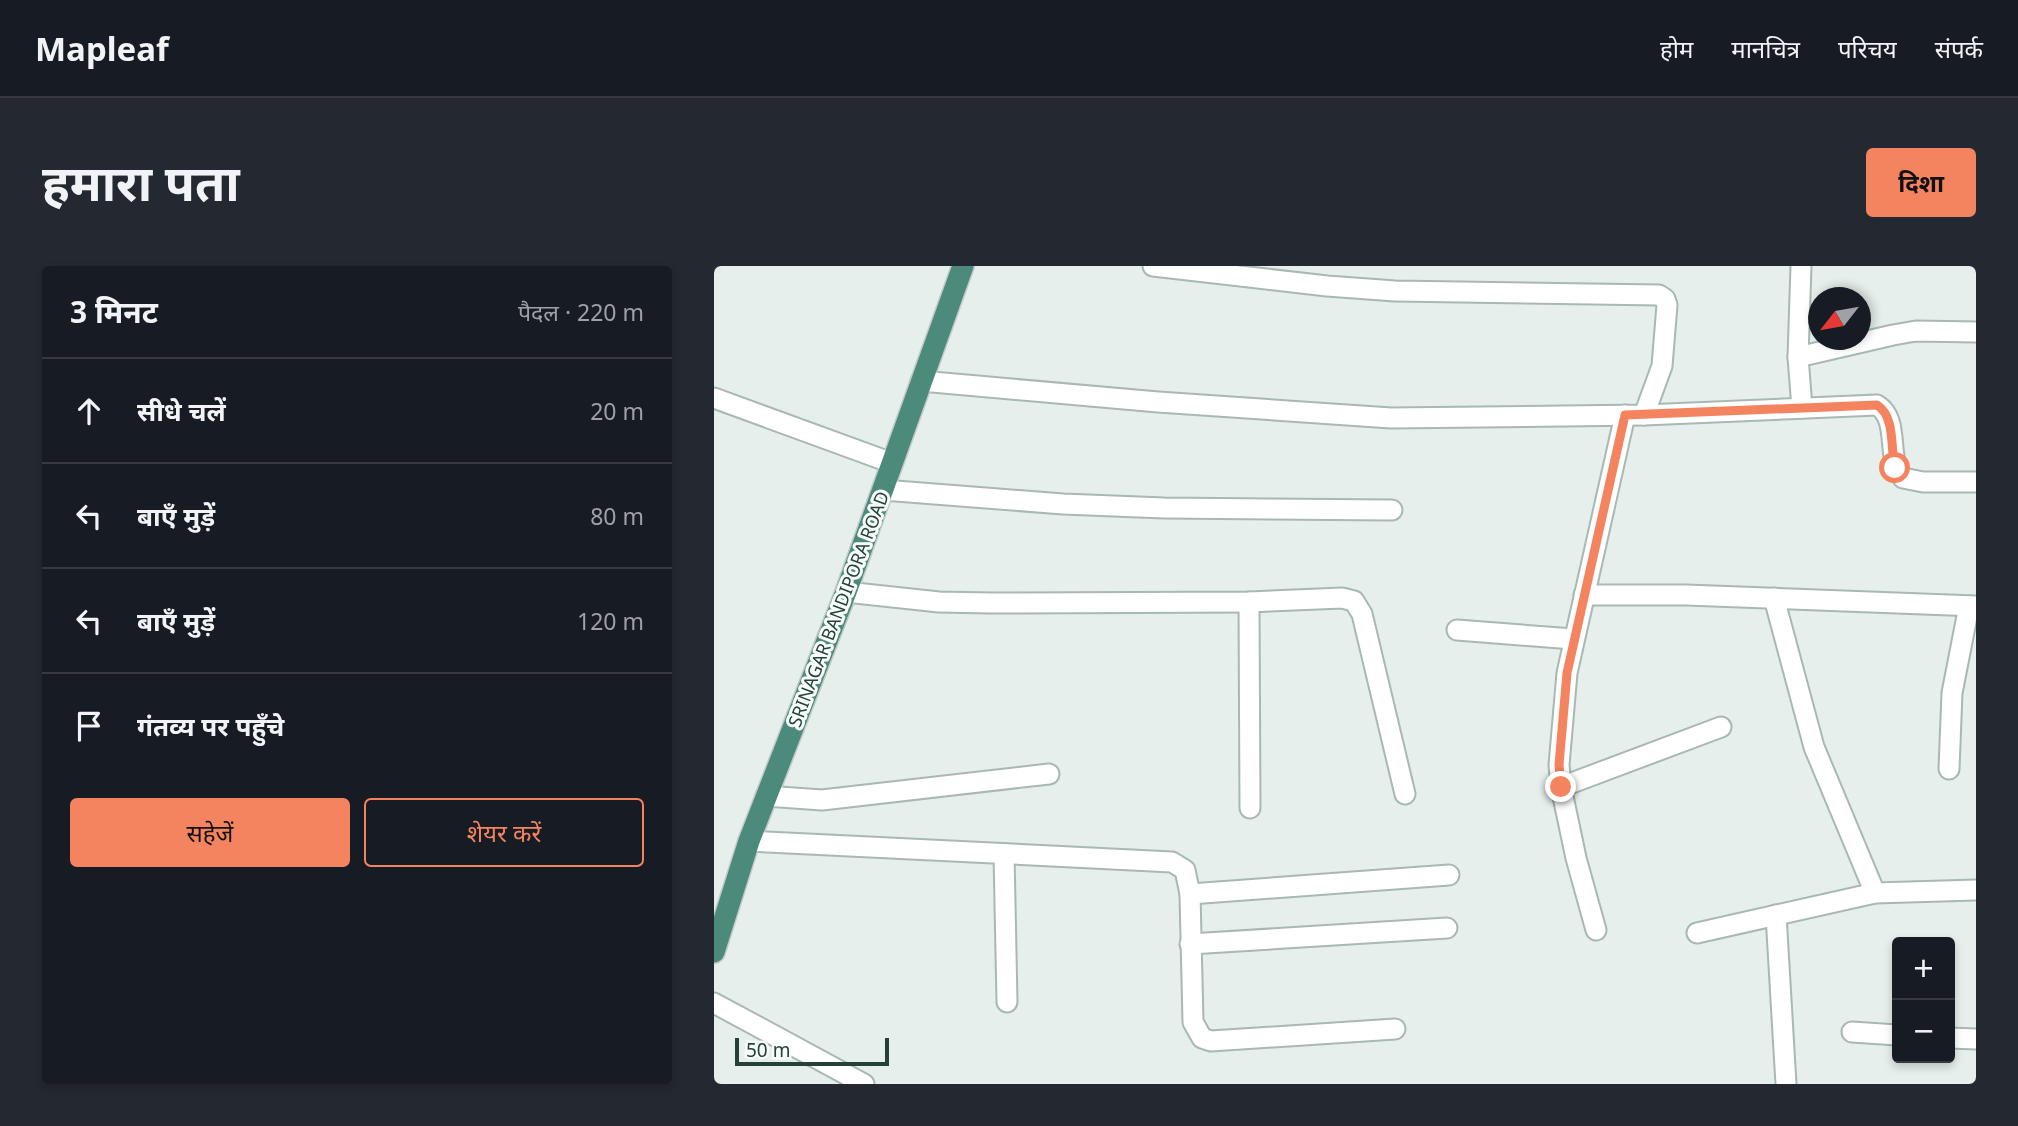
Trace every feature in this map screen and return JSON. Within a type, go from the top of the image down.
[{"type":"highway","name":"SRINAGAR BANDIPORA ROAD","points":[[714,952],[749,841],[846,592],[963,266]]},
{"type":"street","points":[[1153,266],[1395,291],[1659,295],[1665,299],[1667,305],[1664,355],[1659,379],[1635,415],[1573,639],[1562,718],[1559,765],[1561,787],[1576,858],[1596,930]]},
{"type":"street","points":[[1801,266],[1798,357],[1802,408]]},
{"type":"street","points":[[1798,357],[1905,333],[1976,332]]},
{"type":"street","points":[[921,381],[1158,402],[1391,418],[1635,415],[1877,405],[1888,418],[1894,463],[1903,478],[1923,482],[1976,482]]},
{"type":"street","points":[[714,398],[892,463]]},
{"type":"street","points":[[883,490],[1063,504],[1164,508],[1392,510]]},
{"type":"street","points":[[846,592],[990,603],[1250,602],[1342,598],[1354,601],[1359,606],[1405,794]]},
{"type":"street","points":[[1584,595],[1686,595],[1972,606],[1952,693],[1949,769]]},
{"type":"street","points":[[1774,598],[1814,747],[1875,892]]},
{"type":"street","points":[[1250,602],[1250,808]]},
{"type":"street","points":[[1457,630],[1573,639]]},
{"type":"street","points":[[1561,787],[1721,727]]},
{"type":"street","points":[[766,796],[822,800],[1049,774]]},
{"type":"street","points":[[749,841],[1172,862],[1185,870],[1190,894],[1193,1021],[1202,1038],[1211,1041],[1395,1029]]},
{"type":"street","points":[[1004,854],[1007,1002]]},
{"type":"street","points":[[1190,894],[1449,874]]},
{"type":"street","points":[[1698,933],[1875,892],[1976,890]]},
{"type":"street","points":[[1776,915],[1786,1084]]},
{"type":"street","points":[[1190,944],[1447,928]]},
{"type":"street","points":[[714,1003],[864,1084]]},
{"type":"street","points":[[1852,1032],[1892,1035]]},
{"type":"street","points":[[1955,1038],[1976,1039]]},
{"type":"route","points":[[1561,787],[1559,765],[1567,673],[1625,415],[1877,405],[1888,418],[1895,468]]}]
